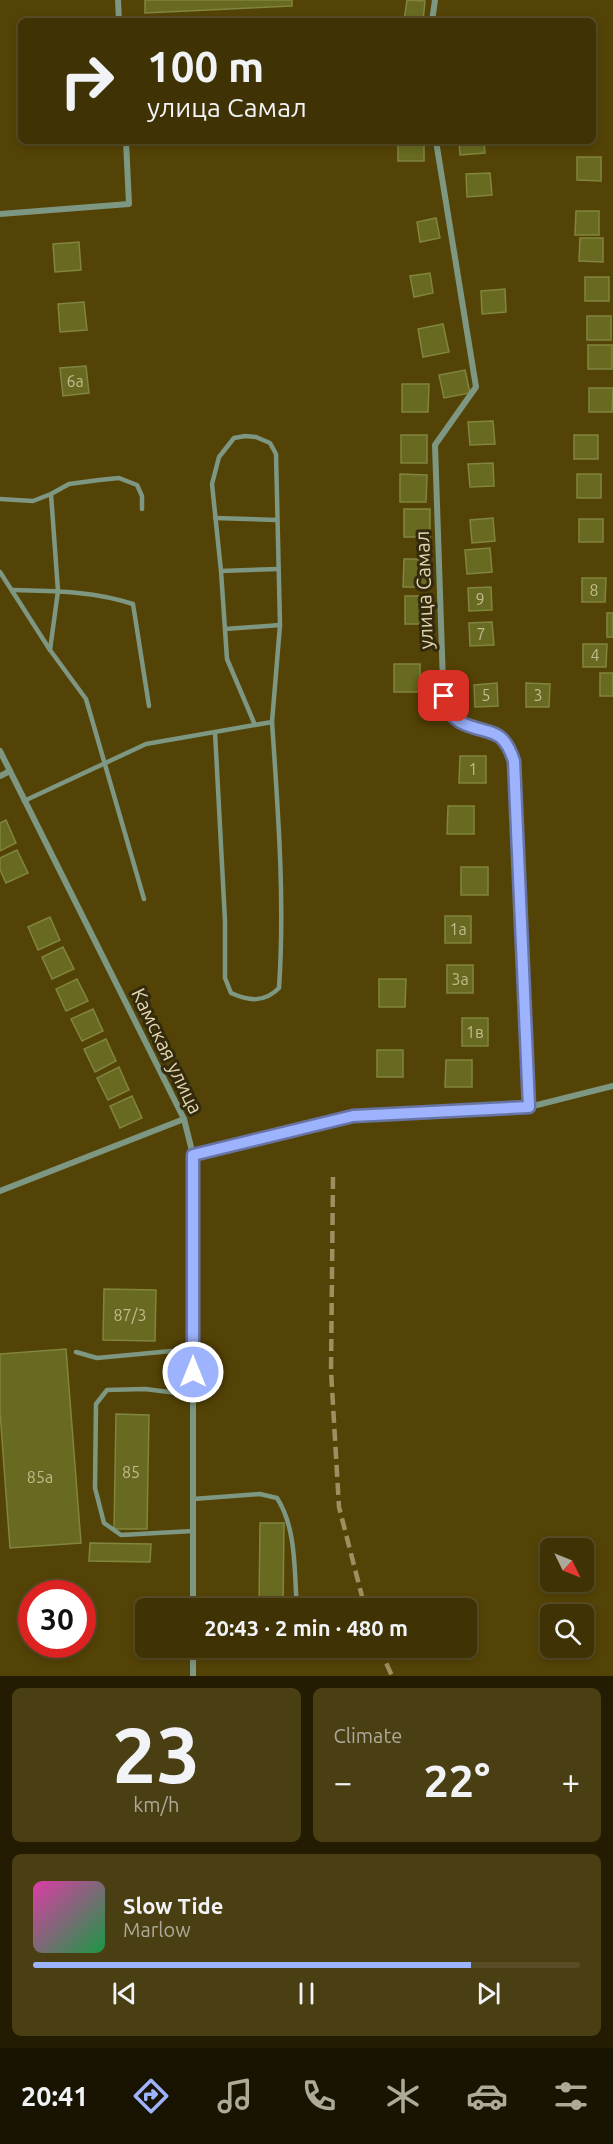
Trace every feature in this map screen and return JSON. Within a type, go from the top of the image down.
[{"type":"street","points":[[118,0],[119,18]]},
{"type":"street","points":[[432,18],[435,0]]},
{"type":"street","points":[[0,214],[129,204],[126,144]]},
{"type":"street","name":"улица Самал","points":[[436,144],[476,387],[435,445],[445,701],[446,709],[460,722],[493,733],[508,744],[514,761],[529,1107]]},
{"type":"street","name":"Камская улица","points":[[0,751],[184,1119],[193,1155],[193,1598]]},
{"type":"street","points":[[0,776],[10,771]]},
{"type":"street","points":[[193,1155],[353,1116],[529,1107],[613,1086]]},
{"type":"street","points":[[0,1191],[184,1119]]},
{"type":"street","points":[[193,1658],[193,1676]]},
{"type":"lane","points":[[215,732],[225,921],[225,978],[231,993],[247,1000],[260,999],[272,995],[279,988],[282,948],[272,722],[280,625],[276,454],[270,443],[256,437],[245,436],[234,438],[219,457],[212,484],[221,571],[226,659],[255,725]]},
{"type":"lane","points":[[0,499],[33,501],[69,484],[119,478],[137,485],[142,496],[142,509]]},
{"type":"lane","points":[[50,650],[58,591],[51,494]]},
{"type":"lane","points":[[215,518],[277,520]]},
{"type":"lane","points":[[221,571],[278,569]]},
{"type":"lane","points":[[0,572],[50,650],[86,699],[144,899]]},
{"type":"lane","points":[[13,590],[58,591],[114,598],[133,604],[149,706]]},
{"type":"lane","points":[[225,629],[280,625]]},
{"type":"lane","points":[[24,801],[146,744],[272,722]]},
{"type":"lane","points":[[76,1352],[97,1358],[193,1349]]},
{"type":"lane","points":[[192,1395],[145,1389],[107,1390],[96,1404],[95,1488],[104,1523],[122,1535],[193,1531]]},
{"type":"lane","points":[[193,1499],[260,1494],[277,1498],[284,1509],[290,1527],[296,1598]]},
{"type":"building","points":[[145,0],[292,0],[292,6],[145,13]]},
{"type":"building","points":[[407,0],[425,1],[423,18],[404,18]]},
{"type":"building","points":[[398,144],[424,144],[424,161],[398,161]]},
{"type":"building","points":[[459,144],[484,144],[485,153],[460,155]]},
{"type":"building","points":[[577,157],[601,157],[601,181],[577,180]]},
{"type":"building","points":[[490,173],[492,195],[467,197],[466,174]]},
{"type":"building","points":[[576,211],[599,211],[599,235],[575,235]]},
{"type":"building","points":[[436,218],[440,238],[420,242],[417,222]]},
{"type":"building","points":[[580,238],[603,238],[603,262],[579,261]]},
{"type":"building","points":[[79,242],[81,270],[55,272],[53,244]]},
{"type":"building","points":[[430,273],[433,293],[414,297],[410,276]]},
{"type":"building","points":[[585,277],[609,277],[609,301],[585,301]]},
{"type":"building","points":[[505,289],[506,312],[482,314],[481,291]]},
{"type":"building","points":[[84,302],[87,330],[60,332],[58,304]]},
{"type":"building","points":[[587,316],[611,316],[611,340],[587,340]]},
{"type":"building","points":[[443,324],[449,352],[423,357],[418,329]]},
{"type":"building","points":[[588,345],[612,345],[612,369],[588,369]]},
{"type":"building","points":[[86,366],[89,393],[63,396],[60,368]]},
{"type":"building","points":[[465,370],[470,393],[444,398],[439,375]]},
{"type":"building","points":[[402,384],[429,384],[428,412],[402,412]]},
{"type":"building","points":[[589,388],[613,388],[612,412],[589,412]]},
{"type":"building","points":[[493,421],[495,444],[470,445],[468,422]]},
{"type":"building","points":[[401,435],[427,435],[427,463],[401,463]]},
{"type":"building","points":[[574,435],[598,435],[598,459],[574,459]]},
{"type":"building","points":[[493,463],[494,486],[470,487],[468,464]]},
{"type":"building","points":[[400,474],[427,475],[426,502],[400,502]]},
{"type":"building","points":[[577,474],[601,474],[601,498],[577,498]]},
{"type":"building","points":[[404,509],[430,509],[430,537],[404,537]]},
{"type":"building","points":[[493,518],[495,541],[472,543],[470,520]]},
{"type":"building","points":[[579,519],[603,519],[603,542],[579,542]]},
{"type":"building","points":[[490,548],[492,572],[467,574],[465,550]]},
{"type":"building","points":[[404,559],[430,559],[430,587],[403,587]]},
{"type":"building","points":[[582,578],[606,578],[605,602],[582,602]]},
{"type":"building","points":[[491,587],[492,610],[469,611],[468,588]]},
{"type":"building","points":[[405,596],[431,596],[431,624],[405,624]]},
{"type":"building","points":[[607,613],[613,613],[613,637],[607,637]]},
{"type":"building","points":[[492,622],[494,645],[470,646],[469,623]]},
{"type":"building","points":[[583,644],[607,644],[606,667],[583,667]]},
{"type":"building","points":[[394,664],[420,664],[420,692],[394,692]]},
{"type":"building","points":[[600,673],[613,673],[613,696],[600,696]]},
{"type":"building","points":[[497,683],[498,706],[475,707],[474,685]]},
{"type":"building","points":[[526,683],[550,684],[549,707],[526,707]]},
{"type":"building","points":[[460,756],[486,756],[486,783],[459,783]]},
{"type":"building","points":[[448,806],[474,806],[474,834],[447,834]]},
{"type":"building","points":[[6,820],[16,843],[0,851],[0,823]]},
{"type":"building","points":[[17,850],[28,873],[6,883],[0,870],[0,858]]},
{"type":"building","points":[[461,867],[488,867],[488,895],[461,895]]},
{"type":"building","points":[[445,916],[471,916],[471,943],[445,943]]},
{"type":"building","points":[[50,917],[60,940],[38,950],[28,927]]},
{"type":"building","points":[[63,947],[74,969],[52,979],[42,957]]},
{"type":"building","points":[[447,965],[473,965],[473,993],[447,993]]},
{"type":"building","points":[[77,979],[88,1001],[66,1011],[56,989]]},
{"type":"building","points":[[379,979],[406,979],[405,1007],[379,1007]]},
{"type":"building","points":[[93,1009],[103,1031],[82,1041],[71,1019]]},
{"type":"building","points":[[462,1018],[488,1018],[488,1046],[462,1046]]},
{"type":"building","points":[[106,1039],[116,1061],[95,1072],[84,1049]]},
{"type":"building","points":[[377,1050],[403,1050],[403,1077],[377,1077]]},
{"type":"building","points":[[446,1060],[472,1060],[472,1087],[445,1087]]},
{"type":"building","points":[[119,1067],[129,1090],[108,1100],[97,1078]]},
{"type":"building","points":[[132,1096],[142,1118],[120,1128],[110,1106]]},
{"type":"building","points":[[104,1289],[156,1290],[155,1341],[103,1340]]},
{"type":"building","points":[[66,1349],[81,1543],[10,1548],[0,1412],[0,1354]]},
{"type":"building","points":[[116,1414],[149,1415],[147,1529],[114,1529]]},
{"type":"building","points":[[260,1523],[284,1523],[283,1598],[259,1598]]},
{"type":"building","points":[[90,1543],[151,1544],[150,1562],[89,1561]]},
{"type":"railway","points":[[333,1177],[331,1371],[339,1507],[362,1598]]},
{"type":"railway","points":[[384,1658],[392,1676]]},
{"type":"route","points":[[193,1372],[193,1155],[353,1116],[529,1107],[514,761],[508,744],[493,733],[460,722],[446,709],[444,696]]}]
